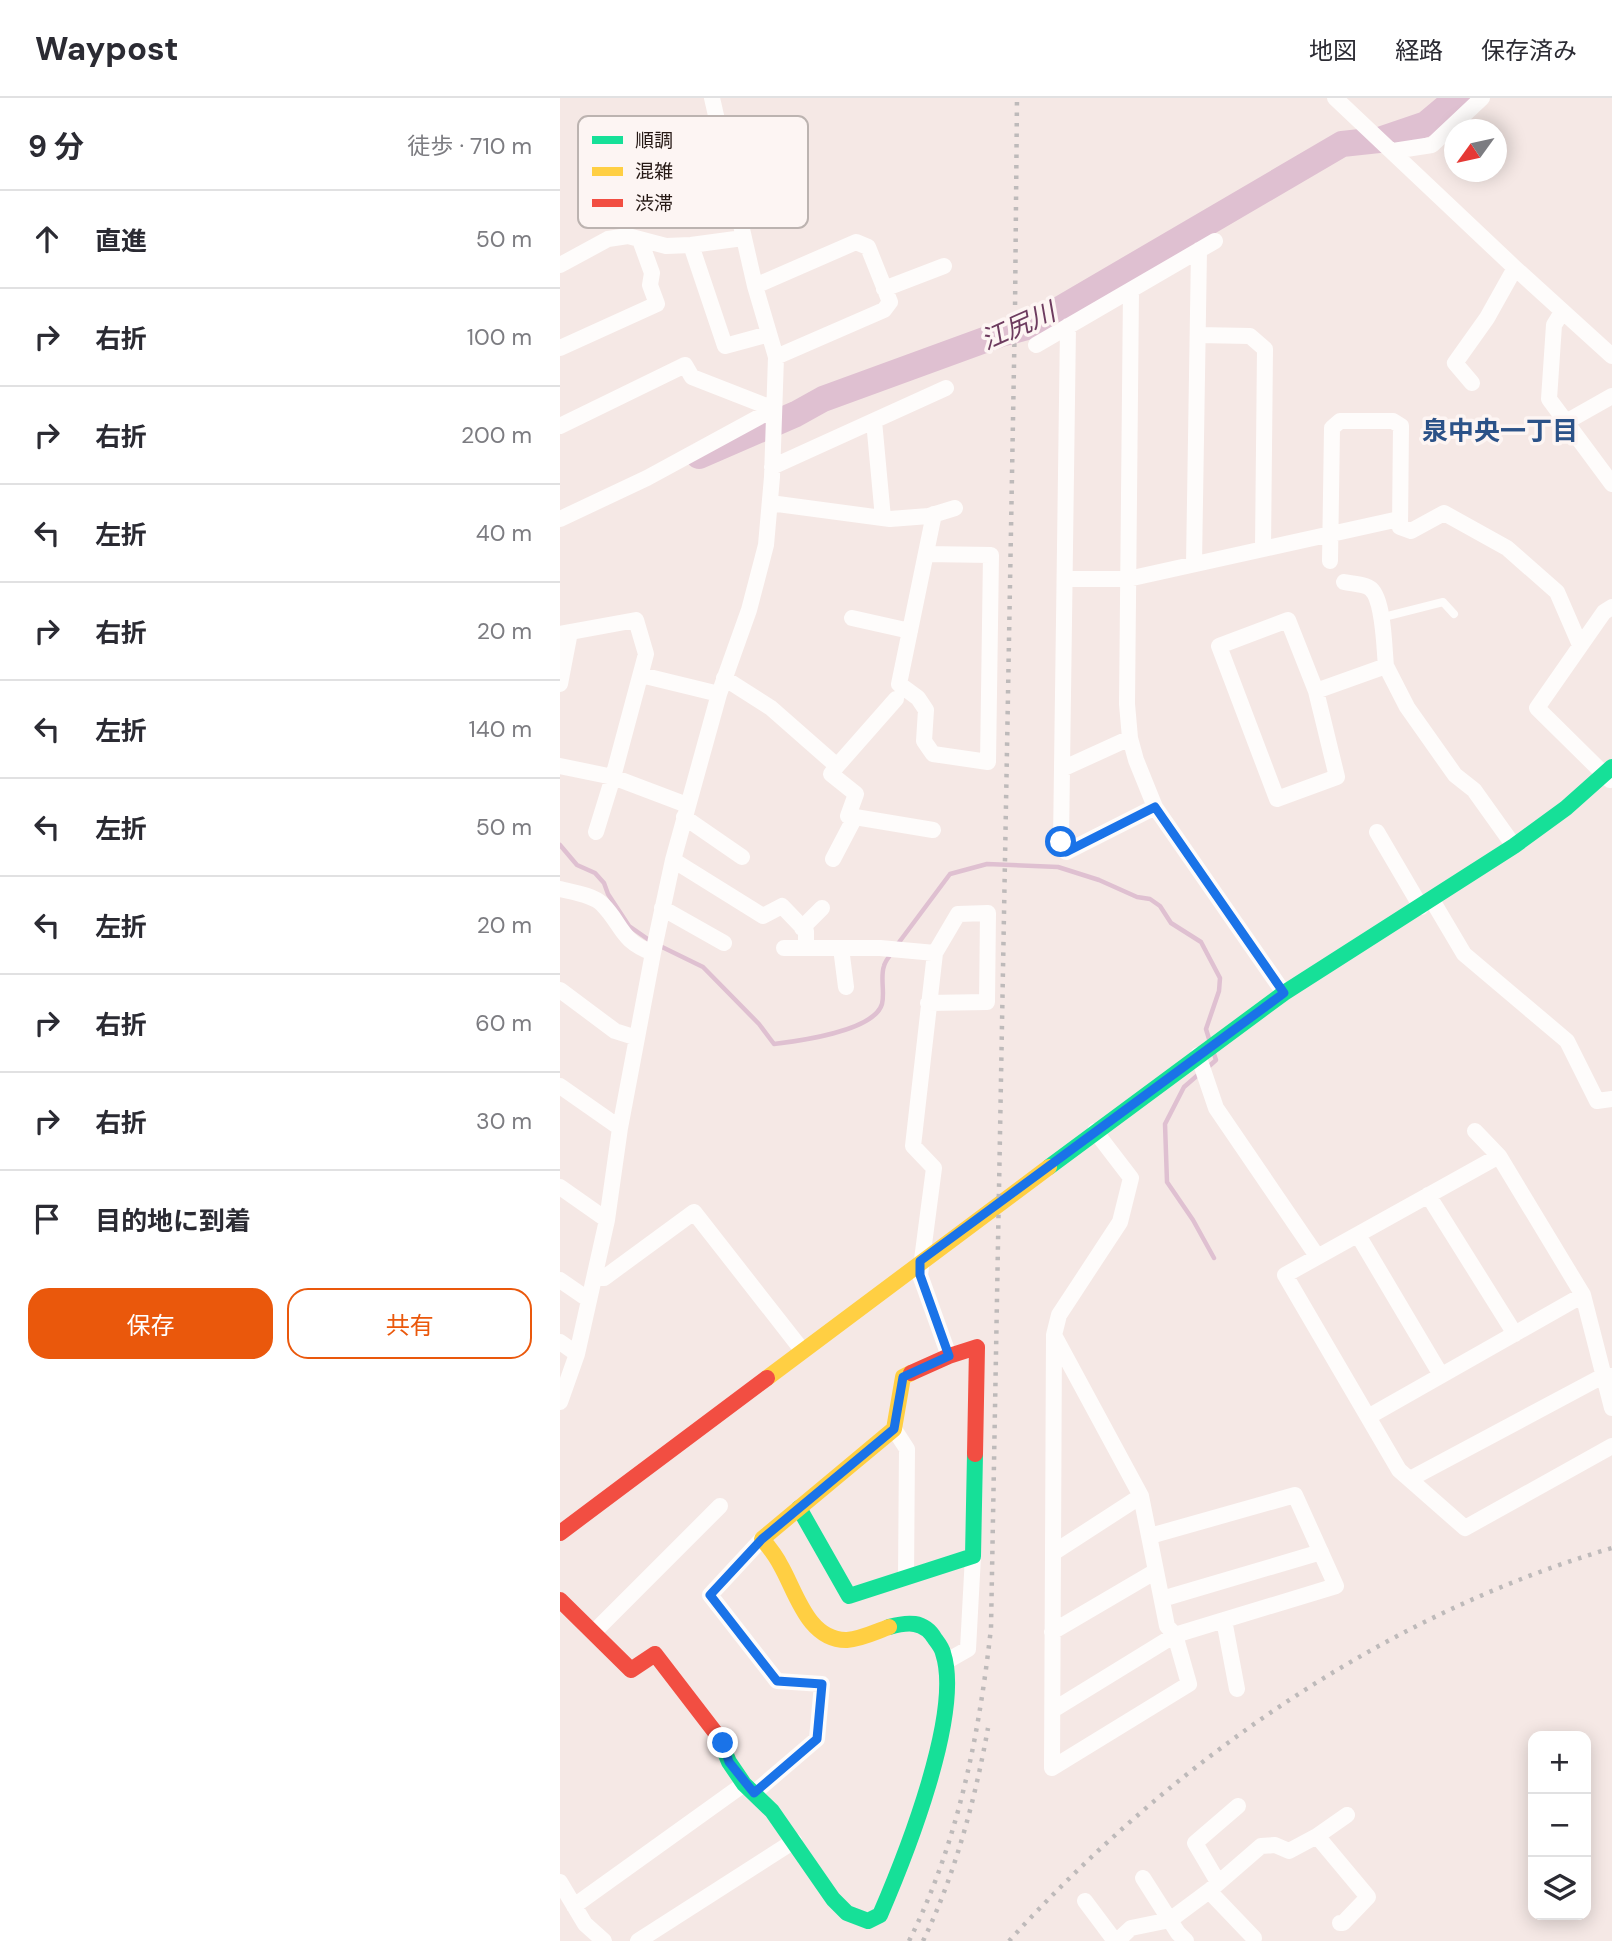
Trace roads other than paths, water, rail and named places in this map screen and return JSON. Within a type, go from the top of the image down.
[{"type":"street","points":[[712,98],[716,116]]},
{"type":"street","points":[[1335,98],[1612,356]]},
{"type":"street","points":[[1393,151],[1432,145],[1482,98]]},
{"type":"street","points":[[560,1402],[577,1354],[607,1220],[620,1128],[673,860],[719,694],[752,597],[766,545],[776,357],[741,228]]},
{"type":"street","points":[[560,264],[608,239],[628,236],[666,246],[691,246],[743,238]]},
{"type":"street","points":[[560,348],[657,304],[650,285],[652,273],[640,240]]},
{"type":"street","points":[[1036,345],[1215,241]]},
{"type":"street","points":[[755,286],[856,242],[868,247],[890,302],[884,310],[776,357]]},
{"type":"street","points":[[691,246],[725,346],[769,334]]},
{"type":"street","points":[[1194,564],[1199,250]]},
{"type":"street","points":[[884,289],[944,266]]},
{"type":"street","points":[[1472,383],[1455,363],[1487,318],[1515,268]]},
{"type":"street","points":[[1131,290],[1127,704],[1130,738],[1155,807],[1284,993]]},
{"type":"street","points":[[1562,312],[1554,325],[1549,399],[1612,484]]},
{"type":"street","points":[[1068,326],[1061,842],[1066,852],[1155,807]]},
{"type":"street","points":[[1198,335],[1250,336],[1265,349],[1263,548]]},
{"type":"street","points":[[560,426],[685,365],[692,377],[774,409]]},
{"type":"street","points":[[772,467],[946,388]]},
{"type":"street","points":[[1566,422],[1612,396]]},
{"type":"street","points":[[560,519],[647,478],[774,409]]},
{"type":"street","points":[[874,421],[883,517]]},
{"type":"street","points":[[1331,561],[1332,428],[1340,421],[1393,421],[1401,426],[1400,527],[1411,531],[1444,513],[1507,548],[1557,593],[1580,645]]},
{"type":"street","points":[[770,503],[883,517],[934,514],[955,508]]},
{"type":"street","points":[[926,554],[991,555],[988,762],[933,754],[925,741],[926,710],[918,698],[899,684],[934,514]]},
{"type":"street","points":[[1066,579],[1128,579],[1399,519]]},
{"type":"street","points":[[1344,582],[1369,587],[1376,596],[1380,605],[1386,666],[1407,707],[1455,775],[1474,790],[1514,846]]},
{"type":"street","points":[[560,1533],[1198,1055],[1284,993],[1514,846],[1610,774],[1537,708],[1604,612],[1612,607]]},
{"type":"street","points":[[852,618],[910,631]]},
{"type":"street","points":[[560,684],[565,633],[636,620],[646,654],[596,832]]},
{"type":"street","points":[[1288,620],[1316,691],[1337,777],[1277,799],[1219,646],[1288,620]]},
{"type":"street","points":[[1316,691],[1386,666]]},
{"type":"street","points":[[641,675],[719,694]]},
{"type":"street","points":[[724,678],[771,708],[837,766]]},
{"type":"street","points":[[896,699],[831,774],[856,794],[848,816],[933,830]]},
{"type":"street","points":[[1062,769],[1130,738]]},
{"type":"street","points":[[560,766],[613,777],[686,811],[742,857]]},
{"type":"street","points":[[833,859],[855,817]]},
{"type":"street","points":[[1377,832],[1464,954],[1567,1041],[1597,1101],[1612,1099]]},
{"type":"street","points":[[673,860],[763,916],[782,906],[806,931],[806,947]]},
{"type":"street","points":[[560,889],[600,901],[623,934],[635,946],[653,953]]},
{"type":"street","points":[[662,908],[724,943]]},
{"type":"street","points":[[802,928],[822,908]]},
{"type":"street","points":[[928,1003],[987,1002],[988,913],[958,914],[935,953],[928,1003],[913,1146],[934,1168],[920,1275],[949,1356]]},
{"type":"street","points":[[784,948],[880,948],[935,953]]},
{"type":"street","points":[[841,948],[846,987]]},
{"type":"street","points":[[560,990],[615,1031],[637,1038]]},
{"type":"street","points":[[1198,1055],[1216,1108],[1317,1256]]},
{"type":"street","points":[[560,1086],[620,1128]]},
{"type":"street","points":[[1475,1130],[1499,1156],[1583,1296],[1608,1376],[1612,1408]]},
{"type":"street","points":[[1054,1335],[1140,1496],[1167,1626],[1175,1635],[1189,1684],[1052,1768],[1054,1335],[1059,1315],[1121,1222],[1131,1178],[1096,1131]]},
{"type":"street","points":[[1499,1156],[1285,1275],[1399,1470],[1465,1528],[1612,1446]]},
{"type":"street","points":[[560,1187],[607,1220]]},
{"type":"street","points":[[1428,1195],[1515,1334]]},
{"type":"street","points":[[594,1278],[604,1278],[694,1212],[802,1350]]},
{"type":"street","points":[[1358,1235],[1441,1375]]},
{"type":"street","points":[[560,1280],[589,1300]]},
{"type":"street","points":[[1368,1417],[1583,1296]]},
{"type":"street","points":[[560,1342],[577,1354]]},
{"type":"street","points":[[574,1906],[817,1739],[822,1684],[777,1681],[710,1595],[762,1539],[894,1429],[903,1377],[976,1347],[973,1556],[968,1649],[947,1661]]},
{"type":"street","points":[[1410,1479],[1608,1376]]},
{"type":"street","points":[[894,1429],[907,1449],[906,1577]]},
{"type":"street","points":[[1053,1710],[1175,1635],[1336,1586],[1295,1495],[1150,1536]]},
{"type":"street","points":[[1053,1553],[1140,1496]]},
{"type":"street","points":[[594,1632],[720,1506]]},
{"type":"street","points":[[799,1508],[849,1595],[973,1556]]},
{"type":"street","points":[[560,1600],[631,1670],[655,1654],[711,1724],[723,1743],[729,1762],[749,1788],[772,1811],[833,1899],[847,1913],[868,1921],[880,1914],[918,1823],[936,1756],[948,1678],[947,1661],[938,1640],[930,1630],[919,1625],[904,1623],[846,1640],[835,1638],[824,1631],[804,1614],[780,1563],[762,1539]]},
{"type":"street","points":[[1162,1599],[1321,1552]]},
{"type":"street","points":[[1052,1632],[1156,1571]]},
{"type":"street","points":[[1224,1620],[1237,1689]]},
{"type":"street","points":[[1238,1806],[1195,1843],[1214,1886],[1254,1938]]},
{"type":"street","points":[[1085,1901],[1116,1941],[1131,1928],[1170,1920],[1261,1846],[1275,1845],[1289,1852],[1347,1815]]},
{"type":"street","points":[[1317,1836],[1368,1897],[1340,1923]]},
{"type":"street","points":[[638,1941],[794,1842]]},
{"type":"street","points":[[1143,1878],[1186,1941]]},
{"type":"street","points":[[560,1882],[585,1924],[604,1941]]},
{"type":"lane","points":[[1380,618],[1443,602],[1454,614]]},
{"type":"waterway","name":"江尻川","points":[[699,456],[796,414],[823,399],[1001,334],[1031,326],[1342,144],[1379,140],[1426,124],[1457,98]]},
{"type":"waterway","points":[[560,845],[577,865],[595,873],[604,883],[629,926],[652,942]]},
{"type":"waterway","points":[[897,945],[950,874],[987,864],[1058,867],[1099,880],[1137,897],[1150,899],[1160,906],[1171,923],[1201,942],[1220,978],[1219,991],[1206,1029],[1209,1039]]},
{"type":"waterway","points":[[660,946],[703,967],[759,1024],[774,1044],[851,1028],[876,1013],[883,999],[882,975],[885,962],[892,952]]},
{"type":"waterway","points":[[1206,1069],[1216,1060],[1214,1054]]},
{"type":"waterway","points":[[1199,1074],[1184,1087],[1165,1124],[1167,1182],[1193,1220],[1214,1258]]},
{"type":"railway","points":[[909,1941],[941,1866],[964,1788],[980,1709],[991,1628],[1017,98]]},
{"type":"railway","points":[[1009,1941],[1072,1876],[1139,1814],[1209,1757],[1284,1704],[1362,1656],[1443,1613],[1526,1577],[1612,1548]]},
{"type":"railway","points":[[923,1941],[945,1890],[963,1837],[988,1728]]},
{"type":"district","name":"泉中央一丁目","points":[[1500,431]]}]
